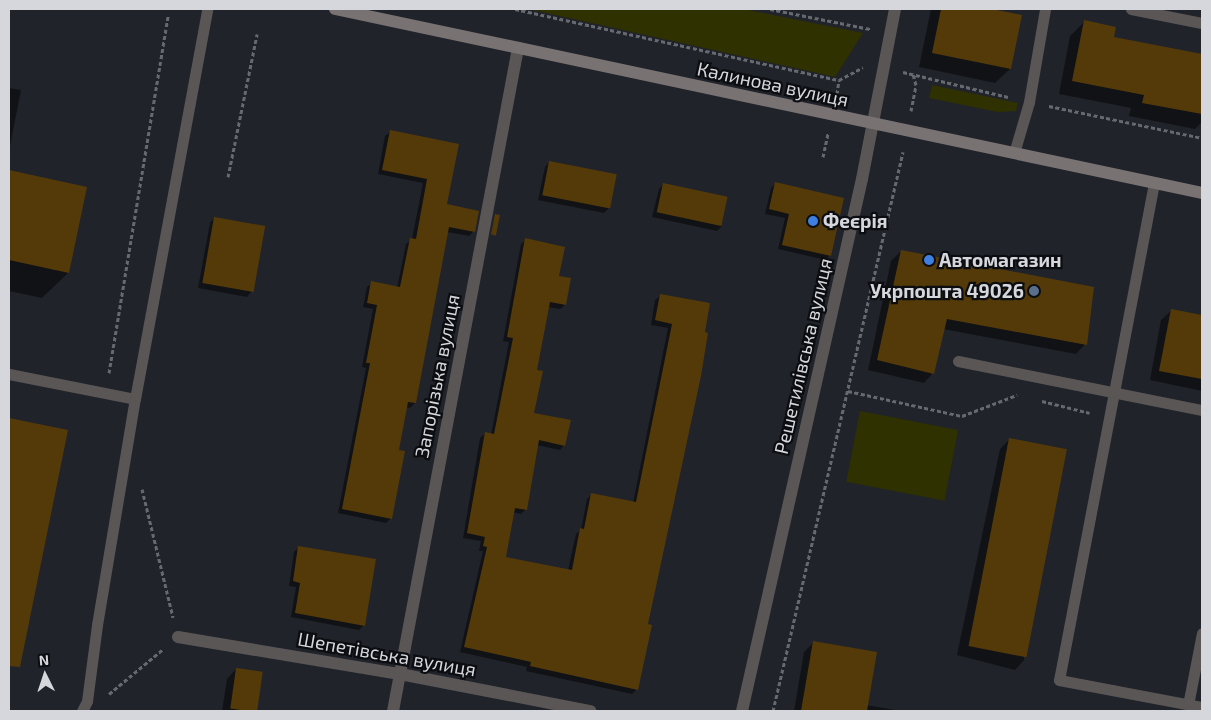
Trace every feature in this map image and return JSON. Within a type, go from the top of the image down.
[{"type":"main road","name":"Калинова вулиця","points":[[335,9],[873,125],[1202,193]]},
{"type":"street","name":"Решетилівська вулиця","points":[[742,711],[873,125],[895,9]]},
{"type":"street","name":"Запорізька вулиця","points":[[393,711],[518,48]]},
{"type":"street","name":"Шепетівська вулиця","points":[[178,638],[400,674],[590,711]]},
{"type":"lane","points":[[82,711],[88,701],[97,625],[135,399],[206,9]]},
{"type":"lane","points":[[1014,154],[1028,102],[1045,9]]},
{"type":"lane","points":[[1131,9],[1202,23]]},
{"type":"lane","points":[[1154,183],[1059,680],[1202,708]]},
{"type":"lane","points":[[958,361],[1202,410]]},
{"type":"lane","points":[[9,374],[135,399]]},
{"type":"lane","points":[[1188,705],[1202,633]]},
{"type":"path","points":[[515,9],[839,80]]},
{"type":"path","points":[[770,9],[873,29]]},
{"type":"path","points":[[106,393],[168,16]]},
{"type":"path","points":[[228,177],[256,34]]},
{"type":"path","points":[[773,711],[899,169]]},
{"type":"path","points":[[848,391],[962,416],[1018,395]]},
{"type":"path","points":[[1037,400],[1110,418]]},
{"type":"path","points":[[102,699],[178,638],[141,485]]},
{"type":"shaded area","points":[[528,9],[743,9],[863,33],[835,77]]},
{"type":"shaded area","points":[[932,85],[1018,103],[1016,111],[998,112],[929,98]]},
{"type":"shaded area","points":[[860,411],[958,430],[944,501],[846,482]]},
{"type":"building","points":[[941,9],[992,9],[1022,15],[1011,69],[932,53]]},
{"type":"building","points":[[1084,20],[1116,27],[1114,37],[1202,54],[1202,114],[1142,103],[1144,95],[1072,81]]},
{"type":"building","points":[[390,130],[459,144],[447,204],[479,211],[475,232],[449,227],[416,403],[408,402],[399,450],[405,451],[392,519],[342,509],[370,363],[366,363],[377,305],[367,303],[371,281],[400,287],[410,238],[416,239],[427,179],[382,170]]},
{"type":"building","points":[[549,161],[617,174],[610,209],[542,195]]},
{"type":"building","points":[[9,170],[87,187],[69,273],[9,260]]},
{"type":"building","name":"Феєрія","points":[[775,182],[844,198],[831,256],[782,245],[789,214],[769,209]]},
{"type":"building","points":[[663,183],[728,197],[721,226],[657,212]]},
{"type":"building","points":[[495,214],[500,215],[496,236],[491,235]]},
{"type":"building","points":[[214,217],[265,226],[254,292],[202,283]]},
{"type":"building","points":[[525,238],[565,247],[559,276],[571,278],[566,305],[550,302],[537,370],[543,371],[534,413],[571,420],[565,446],[539,440],[527,510],[515,508],[506,557],[572,570],[580,528],[584,529],[591,493],[636,502],[672,324],[655,320],[660,294],[710,303],[705,332],[708,333],[701,376],[648,624],[652,625],[638,690],[530,666],[531,662],[464,647],[487,547],[483,546],[485,537],[467,533],[485,432],[494,434],[513,338],[507,337]]},
{"type":"building","points":[[901,250],[1094,287],[1087,345],[947,319],[934,374],[877,360]]},
{"type":"building","points":[[1171,309],[1202,315],[1202,379],[1159,371]]},
{"type":"building","points":[[9,418],[68,430],[20,667],[9,666]]},
{"type":"building","points":[[1009,438],[1067,449],[1026,657],[969,646]]},
{"type":"building","points":[[298,546],[376,559],[365,626],[295,613],[300,583],[293,581]]},
{"type":"building","points":[[813,641],[877,652],[867,711],[801,711]]},
{"type":"building","points":[[236,668],[263,672],[257,711],[230,709]]},
{"type":"place","name":"Феєрія","points":[[813,221]]},
{"type":"place","name":"Автомагазин","points":[[929,260]]},
{"type":"place","name":"Укрпошта 49026","points":[[1034,291]]}]
